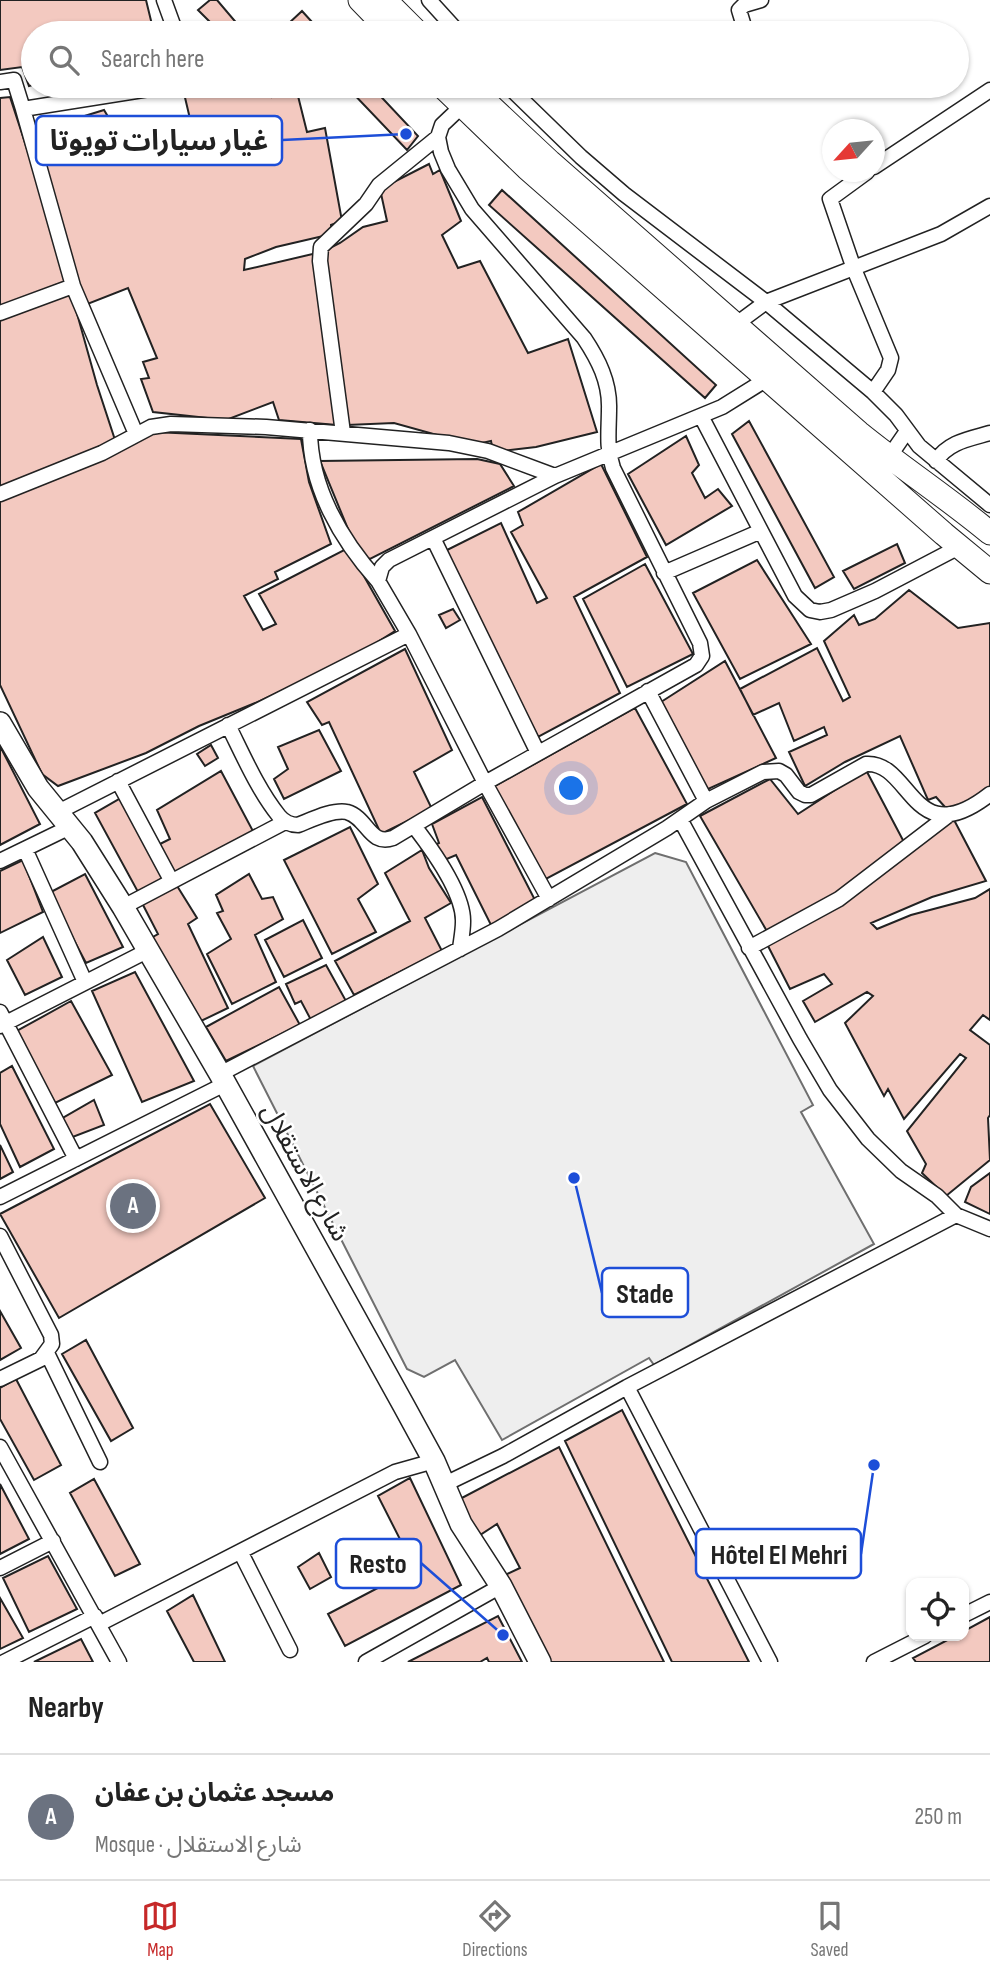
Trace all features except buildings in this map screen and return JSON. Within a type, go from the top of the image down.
[{"type":"main road","points":[[360,0],[380,21]]},
{"type":"main road","points":[[385,0],[406,21]]},
{"type":"main road","points":[[468,98],[537,176],[990,572]]},
{"type":"main road","points":[[469,98],[540,154],[889,457],[941,493],[990,533]]},
{"type":"street","points":[[164,0],[172,21]]},
{"type":"street","points":[[429,0],[448,21]]},
{"type":"street","points":[[742,21],[738,10],[744,5],[761,0]]},
{"type":"street","points":[[0,82],[15,80],[73,286],[136,435]]},
{"type":"street","points":[[885,160],[990,90]]},
{"type":"street","points":[[23,109],[92,98]]},
{"type":"street","points":[[228,725],[264,792],[285,822],[298,825],[347,812],[359,819],[376,839],[385,841],[696,665],[702,656],[700,643],[663,573],[608,453],[610,406],[600,361],[584,338],[472,209],[448,169],[438,137],[442,125],[464,98]]},
{"type":"street","points":[[521,98],[624,194],[766,302],[873,393],[896,415],[919,446],[990,505]]},
{"type":"street","points":[[343,433],[320,261],[321,247],[352,219],[385,179],[438,137]]},
{"type":"street","points":[[853,182],[830,198],[854,269],[891,358],[888,370],[873,393]]},
{"type":"street","points":[[735,325],[766,302],[941,234],[990,206]]},
{"type":"street","points":[[0,313],[73,286]]},
{"type":"street","points":[[378,581],[382,567],[389,560],[555,476],[701,416],[743,395],[767,379]]},
{"type":"street","points":[[701,416],[795,596],[810,610],[831,610],[875,591],[959,547]]},
{"type":"street","points":[[0,494],[102,453],[151,427],[172,424],[310,430],[466,445],[555,476]]},
{"type":"street","points":[[310,430],[311,458],[319,485],[349,545],[378,581],[409,634],[485,783],[549,899]]},
{"type":"street","points":[[889,457],[907,431]]},
{"type":"street","points":[[936,461],[955,444],[990,433]]},
{"type":"street","points":[[663,573],[761,531]]},
{"type":"street","points":[[433,538],[538,753]]},
{"type":"street","points":[[0,861],[25,849],[118,780],[409,634]]},
{"type":"street","points":[[648,691],[706,801]]},
{"type":"street","name":"شارع الاستقلال","points":[[0,723],[38,788],[64,819],[123,907],[222,1079],[434,1461],[461,1524],[501,1586],[540,1662]]},
{"type":"street","points":[[0,1197],[76,1159],[460,949],[549,899],[706,801],[771,770],[786,775],[799,792],[805,795],[866,764],[875,764],[897,779],[917,804],[928,810],[950,814],[967,810],[990,794]]},
{"type":"street","points":[[118,780],[171,880]]},
{"type":"street","points":[[750,948],[839,899],[950,814]]},
{"type":"street","points":[[680,819],[800,1039],[848,1114],[868,1139],[901,1171],[943,1201],[956,1215],[990,1229]]},
{"type":"street","points":[[123,907],[285,822]]},
{"type":"street","points":[[414,826],[429,845],[453,886],[464,919],[460,949]]},
{"type":"street","points":[[25,849],[85,982]]},
{"type":"street","points":[[76,1159],[2,1020],[148,951]]},
{"type":"street","points":[[445,1484],[503,1456],[627,1387],[956,1215]]},
{"type":"street","points":[[0,1236],[51,1335],[52,1344],[40,1359],[0,1379]]},
{"type":"street","points":[[47,1353],[100,1462]]},
{"type":"street","points":[[627,1387],[771,1662]]},
{"type":"street","points":[[0,1447],[119,1662]]},
{"type":"street","points":[[4,1662],[241,1553],[395,1472],[434,1461]]},
{"type":"street","points":[[0,1568],[53,1541]]},
{"type":"street","points":[[241,1553],[290,1650]]},
{"type":"street","points":[[366,1662],[501,1586]]},
{"type":"street","points":[[969,1612],[990,1602]]},
{"type":"street","points":[[874,1662],[915,1641]]},
{"type":"shaded area","points":[[655,853],[686,862],[813,1105],[801,1112],[874,1244],[654,1365],[649,1358],[502,1440],[455,1360],[424,1377],[407,1369],[253,1066]]},
{"type":"place","name":"غيار سيارات تويوتا","points":[[406,134]]},
{"type":"place","name":"Stade","points":[[574,1178]]},
{"type":"place","name":"مسجد عثمان بن عفان","points":[[133,1206]]},
{"type":"place","name":"Hôtel El Mehri","points":[[874,1465]]},
{"type":"place","name":"Resto","points":[[503,1635]]}]
